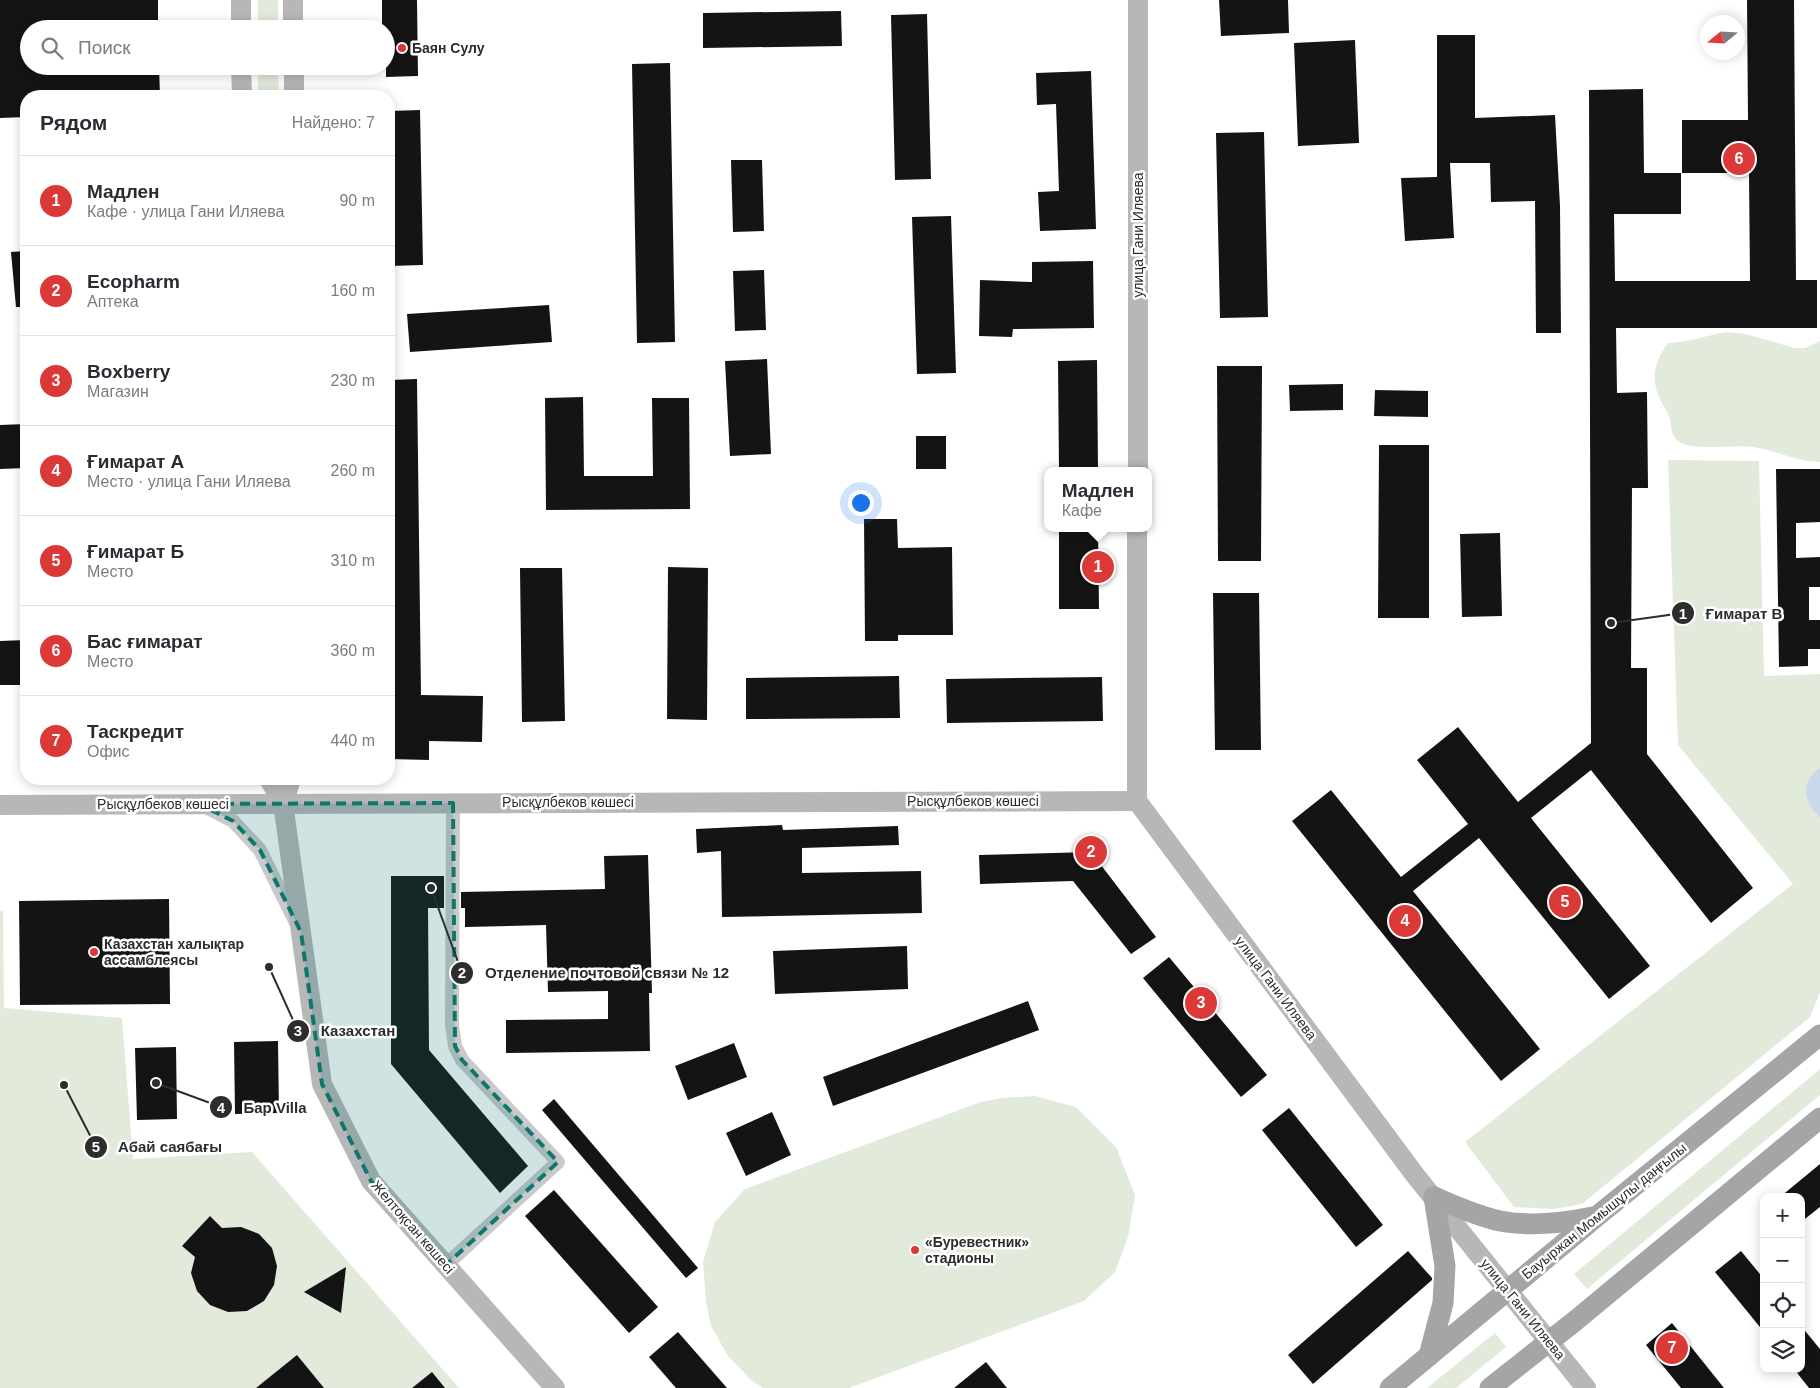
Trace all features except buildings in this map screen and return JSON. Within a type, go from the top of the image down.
[{"type":"main road","name":"Бауыржан Момышұлы даңғылы","points":[[1390,1388],[1507,1290],[1820,1035]]},
{"type":"main road","points":[[1490,1388],[1820,1118]]},
{"type":"main road","points":[[1434,1197],[1479,1215],[1501,1221],[1539,1224],[1596,1217]]},
{"type":"main road","points":[[1429,1356],[1444,1303],[1445,1266],[1434,1197]]},
{"type":"street","points":[[241,0],[241,20]]},
{"type":"street","points":[[293,0],[293,20]]},
{"type":"street","name":"улица Гани Иляева","points":[[1138,0],[1138,467]]},
{"type":"street","points":[[241,75],[242,90]]},
{"type":"street","points":[[294,75],[294,90]]},
{"type":"street","points":[[1137,801],[1138,532]]},
{"type":"street","points":[[272,785],[283,803]]},
{"type":"street","points":[[283,803],[289,785]]},
{"type":"street","name":"улица Гани Иляева","points":[[1137,801],[1409,1167],[1586,1388]]},
{"type":"street","name":"Рысқұлбеков көшесі","points":[[0,805],[1137,801]]},
{"type":"street","name":"Желтоқсан көшесі","points":[[283,803],[322,1084],[371,1181],[555,1388]]},
{"type":"street","points":[[446,1265],[558,1162],[462,1060],[455,1046],[452,1025],[453,803]]},
{"type":"street","points":[[199,804],[233,821],[260,850],[301,932]]},
{"type":"highlighted area","points":[[453,803],[455,1046],[462,1060],[558,1162],[446,1265],[371,1181],[322,1084],[301,932],[260,850],[233,821],[199,804]]},
{"type":"green space","points":[[258,0],[278,0],[278,20],[258,20]]},
{"type":"green space","points":[[258,75],[278,75],[279,90],[258,90]]},
{"type":"green space","points":[[1726,332],[1746,334],[1795,348],[1805,348],[1820,341],[1820,462],[1803,460],[1753,447],[1696,447],[1681,443],[1675,438],[1672,433],[1670,420],[1655,384],[1655,370],[1660,356],[1668,343]]},
{"type":"green space","points":[[1668,460],[1759,461],[1764,676],[1820,674],[1820,992],[1810,1017],[1582,1204],[1554,1209],[1514,1207],[1465,1142],[1793,884],[1678,745]]},
{"type":"green space","points":[[0,911],[3,911],[4,1008],[122,1018],[133,1159],[252,1152],[459,1388],[0,1388]]},
{"type":"green space","points":[[1820,1069],[1820,1095],[1587,1289],[1574,1274]]},
{"type":"green space","name":"«Буревестник» стадионы","points":[[1035,1096],[1076,1107],[1116,1147],[1135,1195],[1128,1237],[1115,1272],[1084,1301],[849,1388],[763,1388],[751,1380],[728,1356],[711,1326],[706,1301],[703,1262],[715,1222],[745,1189],[981,1102],[1002,1098]]},
{"type":"green space","points":[[1495,1333],[1506,1347],[1456,1388],[1427,1388]]},
{"type":"water","points":[[1820,768],[1820,817],[1810,805],[1806,792],[1809,779]]},
{"type":"place","name":"Баян Сулу","points":[[402,48]]},
{"type":"place","name":"Бас ғимарат","points":[[1739,159]]},
{"type":"place","name":"Мадлен","points":[[1098,567]]},
{"type":"place","name":"Ғимарат В","points":[[1611,623]]},
{"type":"place","name":"Ecopharm","points":[[1091,852]]},
{"type":"place","name":"Отделение почтовой связи № 12","points":[[431,888]]},
{"type":"place","name":"Ғимарат Б","points":[[1565,902]]},
{"type":"place","name":"Ғимарат А","points":[[1405,921]]},
{"type":"place","name":"Казахстан халықтар ассамблеясы","points":[[94,952]]},
{"type":"place","name":"Казахстан","points":[[269,967]]},
{"type":"place","name":"Boxberry","points":[[1201,1003]]},
{"type":"place","name":"Бар Villa","points":[[156,1083]]},
{"type":"place","name":"Абай саябағы","points":[[64,1085]]},
{"type":"place","name":"«Буревестник» стадионы","points":[[915,1250]]},
{"type":"place","name":"Таскредит","points":[[1672,1348]]}]
